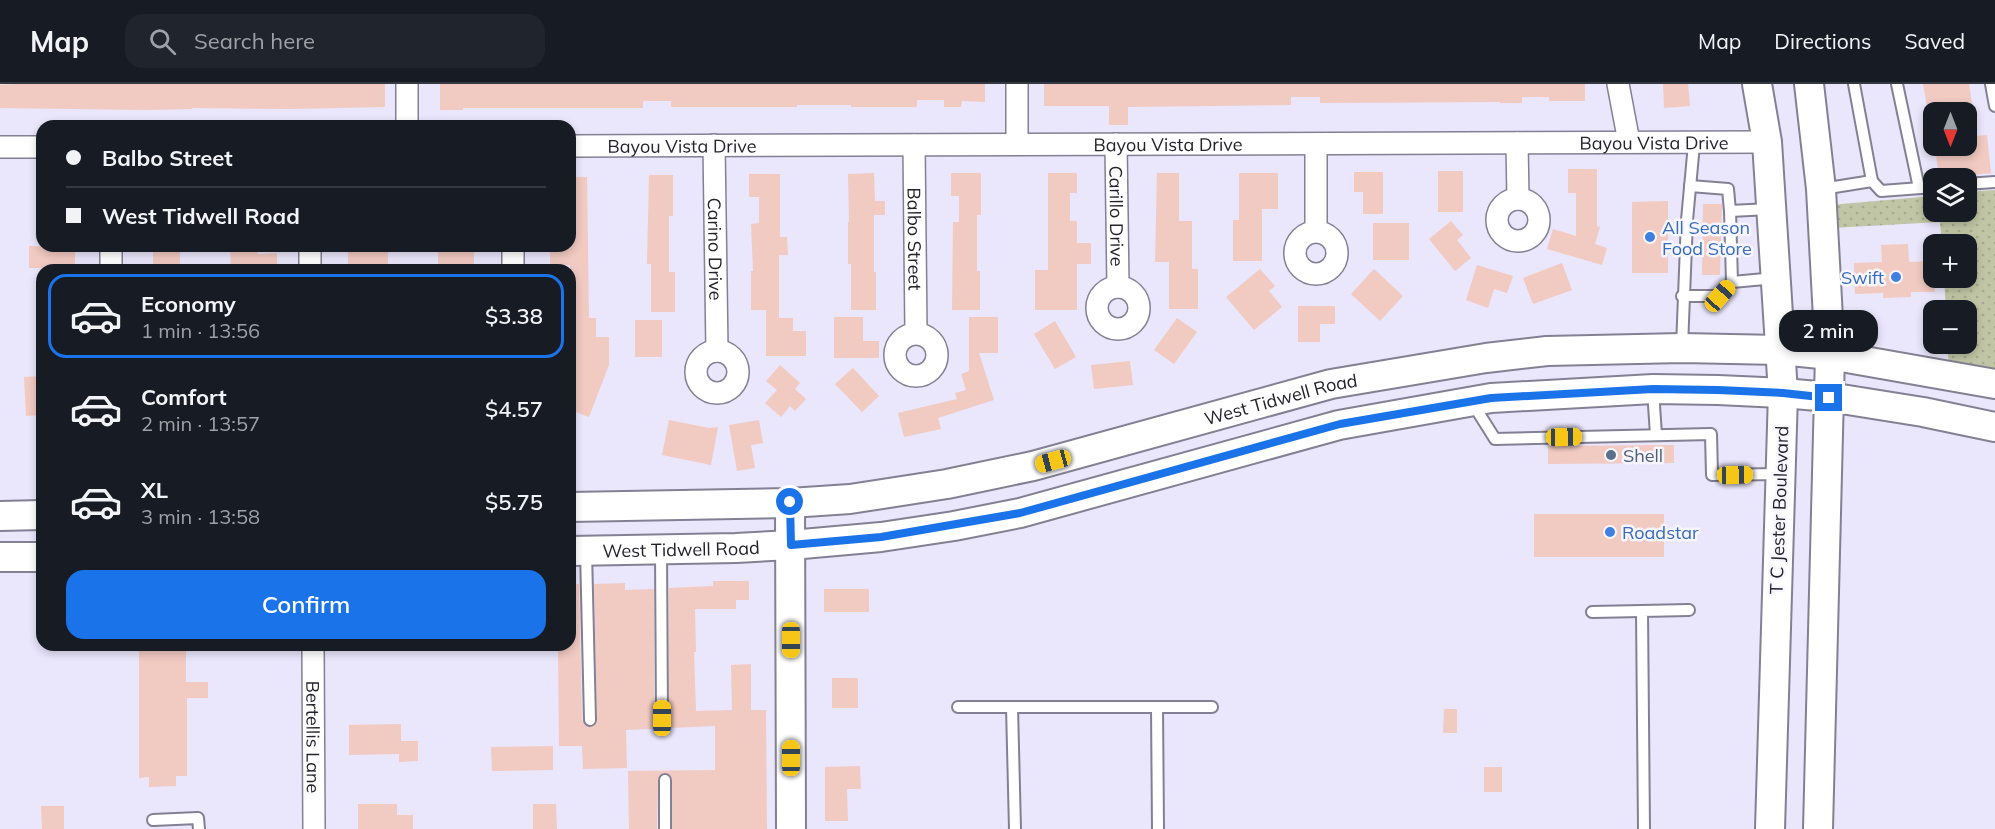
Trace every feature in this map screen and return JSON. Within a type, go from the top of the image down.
[{"type":"main road","name":"T C Jester Boulevard","points":[[1757,84],[1767,142],[1783,393],[1770,829]]},
{"type":"main road","points":[[1809,84],[1821,189],[1830,355],[1818,829]]},
{"type":"main road","name":"West Tidwell Road","points":[[576,507],[850,499],[946,484],[1033,466],[1331,384],[1486,357],[1547,351],[1682,348],[1781,351],[1830,355],[1995,384]]},
{"type":"main road","points":[[1481,400],[1486,357]]},
{"type":"main road","name":"West Tidwell Road","points":[[578,550],[791,545],[881,537],[954,526],[1020,513],[1340,424],[1481,400],[1653,389],[1783,393],[1923,412],[1995,427]]},
{"type":"main road","points":[[1132,440],[1143,478]]},
{"type":"main road","points":[[790,502],[791,829]]},
{"type":"main road","points":[[0,516],[36,515]]},
{"type":"main road","points":[[0,557],[36,557]]},
{"type":"street","points":[[407,84],[407,120]]},
{"type":"street","points":[[1017,84],[1017,144]]},
{"type":"street","points":[[1618,84],[1629,142]]},
{"type":"street","name":"Bayou Vista Drive","points":[[576,146],[1767,142]]},
{"type":"street","points":[[1517,143],[1518,199]]},
{"type":"street","name":"Carillo Drive","points":[[1116,144],[1118,287]]},
{"type":"street","points":[[1316,144],[1316,231]]},
{"type":"street","name":"Carino Drive","points":[[714,145],[717,351]]},
{"type":"street","name":"Balbo Street","points":[[914,145],[916,333]]},
{"type":"street","points":[[0,147],[36,147]]},
{"type":"street","name":"Bertellis Lane","points":[[313,651],[314,829]]},
{"type":"lane","points":[[1854,84],[1872,181],[1881,191],[1923,188]]},
{"type":"lane","points":[[1897,84],[1919,188]]},
{"type":"lane","points":[[1991,84],[1995,106]]},
{"type":"lane","points":[[1682,348],[1682,296],[1694,144]]},
{"type":"lane","points":[[1821,189],[1872,181]]},
{"type":"lane","points":[[1977,183],[1995,182]]},
{"type":"lane","points":[[1682,296],[1720,296],[1732,282],[1728,189],[1690,186]]},
{"type":"lane","points":[[1730,211],[1771,209]]},
{"type":"lane","points":[[1732,282],[1776,278]]},
{"type":"lane","points":[[1653,389],[1656,435]]},
{"type":"lane","points":[[1481,400],[1495,439],[1711,434],[1712,476],[1780,474]]},
{"type":"lane","points":[[661,549],[662,718]]},
{"type":"lane","points":[[578,550],[590,720]]},
{"type":"lane","points":[[1592,612],[1689,610]]},
{"type":"lane","points":[[1642,611],[1644,829]]},
{"type":"lane","points":[[958,707],[1212,707]]},
{"type":"lane","points":[[1012,707],[1016,829]]},
{"type":"lane","points":[[1157,707],[1158,829]]},
{"type":"lane","points":[[664,780],[665,829]]},
{"type":"lane","points":[[153,820],[198,818],[199,829]]},
{"type":"green space","points":[[1995,190],[1995,374],[1949,365],[1948,354],[1977,354],[1977,300],[1945,300],[1945,288],[1977,288],[1977,234],[1941,234],[1940,222],[1977,222],[1977,191]]},
{"type":"green space","points":[[1923,197],[1923,222],[1940,222],[1832,228],[1830,205]]},
{"type":"building","points":[[385,84],[385,107],[146,110],[0,108],[0,85]]},
{"type":"building","points":[[440,84],[985,84],[985,102],[962,101],[961,107],[944,107],[944,100],[917,100],[917,107],[797,105],[797,107],[671,107],[671,101],[643,101],[643,108],[440,110]]},
{"type":"building","points":[[1044,84],[1585,84],[1585,101],[1549,101],[1549,97],[1522,97],[1522,103],[1320,103],[1320,97],[1291,97],[1291,105],[1128,107],[1128,125],[1109,125],[1109,106],[1044,106]]},
{"type":"building","points":[[1663,84],[1688,84],[1690,106],[1664,108]]},
{"type":"building","points":[[1923,84],[1969,84],[1972,102],[1926,102]]},
{"type":"building","points":[[1987,135],[1991,173],[1977,174],[1977,168],[1938,168],[1936,156],[1977,156],[1977,136]]},
{"type":"building","points":[[1568,169],[1597,169],[1597,226],[1600,227],[1595,244],[1607,248],[1602,265],[1547,249],[1553,229],[1576,236],[1576,193],[1568,193]]},
{"type":"building","points":[[1438,171],[1463,171],[1463,212],[1438,212]]},
{"type":"building","points":[[1354,172],[1383,172],[1383,214],[1363,214],[1363,192],[1354,192]]},
{"type":"building","points":[[874,173],[875,201],[885,201],[885,215],[874,215],[876,310],[851,310],[851,264],[848,264],[848,174]]},
{"type":"building","points":[[951,173],[981,173],[981,215],[977,215],[980,310],[952,310],[953,222],[959,222],[959,196],[951,196]]},
{"type":"building","points":[[1048,173],[1077,173],[1077,193],[1070,193],[1070,221],[1077,221],[1077,243],[1091,243],[1091,264],[1077,264],[1077,310],[1035,310],[1035,270],[1048,270]]},
{"type":"building","points":[[1157,173],[1179,173],[1179,221],[1192,221],[1192,269],[1198,269],[1198,309],[1169,309],[1169,262],[1155,262]]},
{"type":"building","points":[[1239,173],[1278,173],[1278,209],[1262,209],[1262,261],[1233,261],[1233,220],[1239,220]]},
{"type":"building","points":[[749,174],[780,174],[780,237],[787,237],[788,255],[779,255],[779,318],[793,318],[793,331],[806,331],[806,356],[766,356],[766,310],[751,310],[751,271],[753,271],[751,224],[759,223],[759,197],[749,197]]},
{"type":"building","points":[[649,175],[673,175],[673,216],[669,216],[669,272],[675,272],[675,312],[651,312],[651,264],[647,264]]},
{"type":"building","points":[[576,177],[587,177],[589,318],[596,318],[596,337],[609,337],[609,365],[589,417],[576,412],[576,264],[550,264],[550,252],[576,252]]},
{"type":"building","name":"All Season Food Store","points":[[1668,201],[1668,273],[1632,273],[1632,202]]},
{"type":"building","points":[[1703,204],[1722,204],[1720,275],[1702,275]]},
{"type":"building","points":[[1451,221],[1463,235],[1457,240],[1471,258],[1455,271],[1429,239]]},
{"type":"building","points":[[1373,223],[1409,223],[1409,260],[1373,260]]},
{"type":"building","points":[[1908,244],[1909,262],[1923,261],[1923,288],[1935,288],[1935,292],[1911,292],[1911,297],[1883,298],[1883,293],[1855,294],[1854,263],[1882,262],[1881,245]]},
{"type":"building","points":[[29,246],[36,246],[36,252],[75,252],[75,264],[36,264],[36,268],[29,268]]},
{"type":"building","points":[[153,252],[180,252],[180,264],[153,264]]},
{"type":"building","points":[[230,252],[277,253],[277,264],[231,264]]},
{"type":"building","points":[[348,252],[388,252],[388,264],[348,264]]},
{"type":"building","points":[[438,252],[474,252],[474,264],[438,264]]},
{"type":"building","points":[[1562,263],[1572,290],[1533,304],[1523,278]]},
{"type":"building","points":[[1477,265],[1513,276],[1507,293],[1494,289],[1488,308],[1466,300]]},
{"type":"building","points":[[1260,269],[1275,286],[1269,291],[1282,307],[1254,330],[1226,297]]},
{"type":"building","points":[[1374,269],[1403,296],[1380,321],[1351,294]]},
{"type":"building","points":[[1298,306],[1335,306],[1335,324],[1320,324],[1320,342],[1298,342]]},
{"type":"building","points":[[834,317],[863,317],[863,341],[879,341],[879,358],[834,358]]},
{"type":"building","points":[[969,317],[998,317],[998,353],[979,353],[994,400],[938,418],[941,429],[904,437],[898,413],[957,399],[955,393],[966,390],[961,374],[969,371]]},
{"type":"building","points":[[1177,318],[1197,332],[1174,364],[1154,350]]},
{"type":"building","points":[[635,320],[662,320],[662,357],[635,357]]},
{"type":"building","points":[[1055,321],[1076,357],[1055,369],[1034,334]]},
{"type":"building","points":[[1130,361],[1133,385],[1094,389],[1091,365]]},
{"type":"building","points":[[780,365],[800,383],[795,389],[806,399],[795,411],[790,406],[781,417],[765,403],[777,390],[766,381]]},
{"type":"building","points":[[853,368],[879,396],[862,412],[835,384]]},
{"type":"building","points":[[36,376],[36,415],[26,416],[24,377]]},
{"type":"building","points":[[669,420],[709,428],[718,427],[711,465],[662,455]]},
{"type":"building","points":[[759,420],[763,443],[751,445],[755,468],[737,471],[729,425]]},
{"type":"building","name":"Shell","points":[[1674,445],[1674,463],[1548,464],[1548,446]]},
{"type":"building","points":[[1534,514],[1664,514],[1664,557],[1534,557]]},
{"type":"building","points":[[713,581],[749,581],[749,600],[736,600],[736,609],[695,609],[696,711],[732,710],[731,665],[751,664],[751,710],[766,710],[767,829],[672,829],[672,780],[671,776],[666,773],[661,774],[658,779],[657,829],[629,829],[628,771],[715,770],[715,726],[626,730],[627,768],[583,769],[582,746],[559,746],[558,651],[576,651],[576,584],[579,584],[582,720],[590,727],[594,726],[597,720],[594,584],[625,583],[625,590],[654,589],[654,718],[658,724],[663,725],[668,722],[669,718],[669,588],[713,586]]},
{"type":"building","points":[[824,589],[869,589],[869,612],[824,612]]},
{"type":"building","points":[[139,651],[186,651],[186,682],[208,682],[208,698],[187,698],[187,776],[176,776],[176,786],[149,787],[149,777],[139,778]]},
{"type":"building","points":[[832,678],[858,678],[858,708],[832,708]]},
{"type":"building","points":[[1444,709],[1457,709],[1457,733],[1443,733]]},
{"type":"building","points":[[401,724],[401,741],[418,741],[418,761],[399,762],[399,754],[349,755],[349,725]]},
{"type":"building","points":[[553,746],[553,770],[492,771],[491,747]]},
{"type":"building","points":[[860,766],[861,789],[847,789],[848,821],[825,821],[825,767]]},
{"type":"building","points":[[1484,767],[1502,767],[1502,792],[1484,792]]},
{"type":"building","points":[[358,804],[397,804],[397,815],[413,815],[413,829],[358,829]]},
{"type":"building","points":[[533,804],[556,804],[557,829],[533,829]]},
{"type":"building","points":[[41,806],[64,806],[64,829],[42,829]]},
{"type":"place","name":"All Season Food Store","points":[[1650,237]]},
{"type":"place","name":"Swift","points":[[1896,277]]},
{"type":"place","name":"Shell","points":[[1611,455]]},
{"type":"place","name":"Roadstar","points":[[1610,532]]},
{"type":"route","points":[[790,502],[791,545],[881,537],[1020,513],[1340,424],[1491,398],[1653,389],[1783,393],[1829,398]]}]
